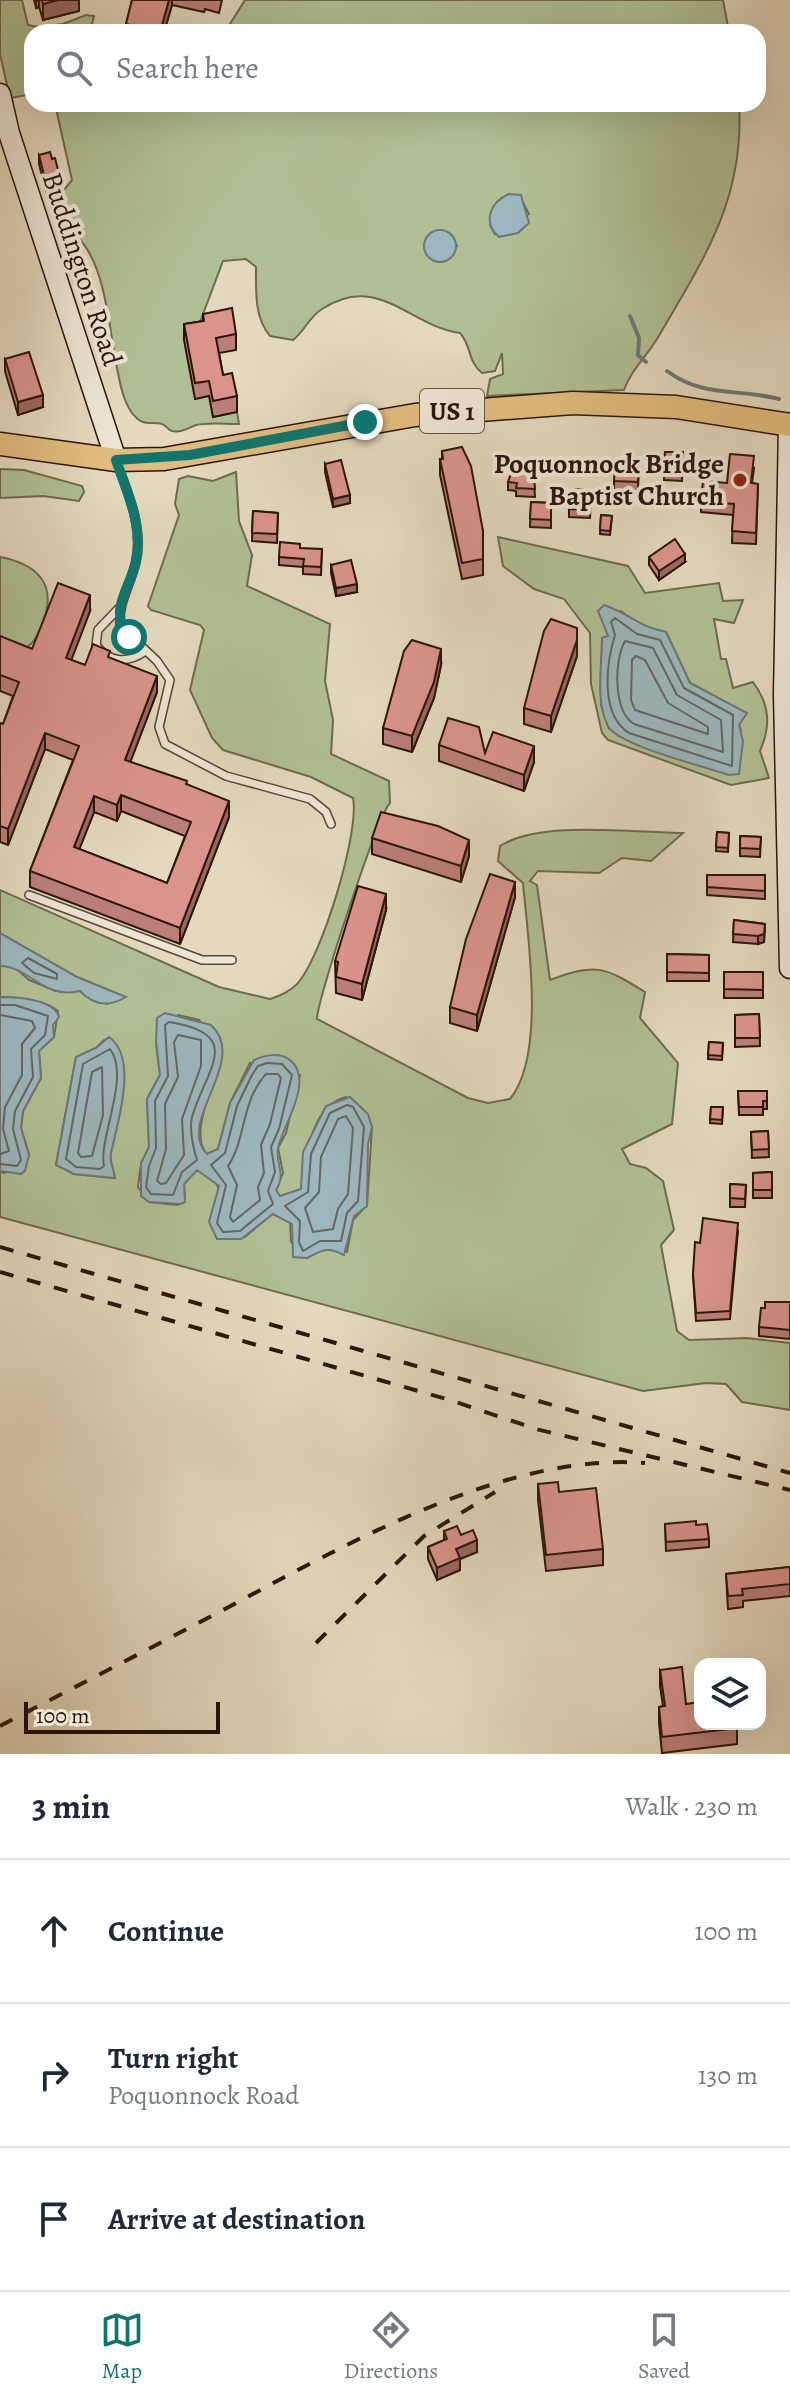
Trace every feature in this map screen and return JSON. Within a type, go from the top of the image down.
[{"type":"main road","name":"Buddington Road","points":[[0,94],[9,133],[116,460]]},
{"type":"main road","name":"US 1","points":[[0,444],[116,460],[190,455],[353,424],[512,406],[634,403],[789,425]]},
{"type":"main road","points":[[789,425],[784,695],[790,968]]},
{"type":"lane","points":[[116,460],[133,508],[138,536],[137,558],[119,608],[120,626],[157,661],[170,680],[159,727],[165,744],[226,776],[310,799],[326,812],[331,824]]},
{"type":"lane","points":[[119,608],[98,630],[98,649],[107,657],[121,660],[144,652]]},
{"type":"lane","points":[[29,895],[202,960],[232,960]]},
{"type":"green space","points":[[0,0],[22,0],[28,24],[24,24],[24,95],[10,98],[0,54]]},
{"type":"green space","points":[[245,0],[723,0],[728,24],[230,24]]},
{"type":"green space","points":[[86,15],[94,16],[92,24],[63,24]]},
{"type":"green space","points":[[57,112],[739,112],[735,170],[718,228],[657,339],[624,390],[487,396],[490,379],[503,374],[502,353],[495,371],[482,373],[474,364],[460,333],[425,321],[377,298],[360,296],[342,299],[322,309],[293,340],[270,336],[259,312],[256,267],[246,259],[223,261],[200,322],[213,417],[237,412],[239,424],[201,424],[175,431],[162,424],[143,422],[130,410],[121,388],[104,293],[94,263],[80,240],[59,226],[55,201],[72,180]],"holes":[[[521,199],[529,214],[495,234],[490,225]],[[431,233],[448,233],[457,246],[434,261],[427,255]]]},
{"type":"green space","points":[[0,469],[24,470],[82,486],[84,492],[79,501],[43,496],[0,498]]},
{"type":"green space","points":[[236,472],[239,521],[252,555],[247,586],[330,624],[325,681],[333,720],[331,754],[389,781],[390,803],[373,840],[349,910],[317,1019],[468,1098],[488,1103],[510,1099],[521,1079],[528,1055],[531,964],[523,883],[498,861],[500,846],[518,838],[563,830],[683,833],[651,861],[622,858],[599,873],[538,871],[530,881],[537,885],[550,980],[578,971],[599,970],[609,972],[645,992],[640,1018],[678,1063],[672,1124],[622,1149],[630,1164],[646,1168],[663,1181],[674,1230],[661,1245],[677,1331],[689,1340],[747,1338],[790,1343],[790,1410],[742,1402],[726,1384],[706,1383],[643,1391],[0,1217],[0,1171],[4,1173],[29,1155],[21,1128],[23,1111],[41,1078],[39,1051],[54,1037],[58,1011],[39,1002],[0,997],[0,966],[13,966],[29,980],[56,991],[80,991],[107,1004],[125,997],[77,977],[0,933],[0,890],[219,987],[270,999],[291,989],[307,970],[337,894],[351,838],[353,798],[311,777],[223,750],[212,738],[190,690],[204,630],[200,625],[151,610],[148,606],[179,515],[175,504],[179,479],[188,476],[213,481]],"holes":[[[178,1015],[199,1020],[222,1052],[200,1133],[207,1154],[218,1149],[230,1103],[250,1063],[300,1075],[286,1133],[278,1148],[283,1173],[276,1190],[280,1197],[301,1189],[312,1135],[324,1111],[334,1103],[346,1097],[372,1127],[367,1205],[353,1220],[347,1252],[322,1249],[307,1258],[291,1242],[290,1220],[272,1214],[245,1237],[214,1208],[219,1190],[216,1182],[197,1170],[184,1184],[185,1202],[177,1205],[149,1202],[138,1187],[141,1164],[149,1147],[147,1099],[160,1075],[156,1042]],[[104,1040],[123,1094],[110,1157],[115,1178],[74,1174],[56,1165],[76,1057],[96,1048]]]},
{"type":"green space","points":[[498,537],[628,566],[645,593],[719,583],[723,601],[743,600],[734,623],[714,619],[721,659],[726,659],[733,688],[753,682],[766,707],[766,733],[760,751],[769,778],[731,785],[608,740],[602,733],[591,684],[590,633],[564,599],[534,589],[503,566]],"holes":[[[621,611],[641,627],[666,632],[690,683],[746,713],[739,725],[741,730],[609,729],[601,705],[602,639],[608,637]]]},
{"type":"green space","points":[[0,557],[33,570],[41,578],[48,596],[37,635],[21,651],[0,637]]},
{"type":"water","points":[[509,194],[521,195],[529,223],[518,233],[499,237],[491,225],[490,213],[497,202]]},
{"type":"water","points":[[440,230],[451,235],[456,246],[451,257],[440,262],[429,257],[424,246],[429,235]]},
{"type":"water","points":[[604,605],[648,627],[666,632],[690,683],[747,713],[739,725],[743,741],[739,774],[729,775],[644,748],[627,741],[608,726],[600,695],[602,638],[608,636],[598,611]]},
{"type":"water","points":[[0,933],[77,977],[126,997],[113,1002],[96,1002],[80,991],[56,991],[20,971],[0,966]]},
{"type":"water","points":[[0,997],[42,1003],[50,1006],[59,1017],[53,1025],[54,1037],[39,1051],[41,1078],[23,1111],[21,1128],[29,1155],[25,1171],[21,1174],[0,1171]]},
{"type":"water","points":[[165,1013],[211,1025],[221,1040],[222,1056],[218,1073],[200,1125],[200,1141],[207,1154],[218,1149],[230,1103],[254,1060],[282,1056],[297,1069],[299,1091],[278,1148],[281,1179],[276,1190],[280,1196],[301,1189],[303,1152],[326,1106],[350,1097],[368,1114],[372,1127],[368,1144],[367,1206],[354,1216],[344,1255],[329,1250],[307,1258],[293,1257],[292,1224],[273,1214],[241,1239],[217,1239],[209,1222],[219,1186],[197,1170],[184,1184],[185,1202],[181,1204],[149,1202],[141,1196],[141,1163],[149,1147],[147,1099],[160,1075],[157,1018]]},
{"type":"water","points":[[109,1037],[118,1047],[124,1075],[124,1092],[111,1156],[115,1178],[74,1174],[56,1165],[76,1057],[96,1048]]},
{"type":"building","points":[[132,0],[169,0],[162,24],[126,24]]},
{"type":"building","points":[[50,152],[59,174],[57,180],[46,183],[39,155]]},
{"type":"building","points":[[232,308],[236,334],[216,338],[223,375],[232,373],[237,396],[213,401],[209,381],[195,383],[184,324],[204,321],[203,314]]},
{"type":"building","points":[[29,352],[43,395],[18,402],[5,359]]},
{"type":"building","points":[[462,447],[471,466],[483,531],[483,559],[462,563],[440,459],[443,459],[442,451]]},
{"type":"building","points":[[665,452],[683,452],[682,472],[664,472]]},
{"type":"building","points":[[730,454],[754,456],[751,483],[758,484],[756,533],[732,531],[734,504],[701,501],[703,481],[727,483]]},
{"type":"building","points":[[341,460],[350,495],[333,499],[325,464]]},
{"type":"building","points":[[615,463],[639,464],[638,482],[614,481]]},
{"type":"building","points":[[514,465],[533,466],[535,489],[516,488],[517,483],[508,482]]},
{"type":"building","points":[[573,489],[586,490],[586,495],[591,496],[590,510],[569,509]]},
{"type":"building","points":[[531,502],[551,503],[551,520],[530,519]]},
{"type":"building","points":[[253,511],[278,513],[277,534],[252,533]]},
{"type":"building","points":[[601,515],[612,516],[610,531],[600,530]]},
{"type":"building","points":[[675,539],[685,554],[659,571],[649,557]]},
{"type":"building","points":[[280,542],[300,544],[300,548],[322,549],[321,567],[303,566],[304,559],[279,557]]},
{"type":"building","points":[[351,560],[357,584],[336,588],[331,565]]},
{"type":"building","points":[[58,583],[90,595],[66,658],[85,665],[93,644],[110,651],[108,657],[157,676],[125,760],[187,781],[186,784],[229,801],[180,928],[30,871],[79,746],[45,733],[8,829],[0,826],[0,723],[3,724],[19,682],[0,675],[0,636],[32,649]],"holes":[[[121,795],[191,822],[167,883],[74,847],[94,796],[117,805]]]},
{"type":"building","points":[[551,619],[577,628],[577,640],[551,716],[524,708],[544,631]]},
{"type":"building","points":[[412,640],[441,649],[434,682],[412,736],[383,728],[404,651]]},
{"type":"building","points":[[448,718],[479,727],[485,753],[493,732],[534,746],[524,775],[439,745]]},
{"type":"building","points":[[381,812],[438,826],[469,840],[461,866],[372,838]]},
{"type":"building","points":[[717,832],[729,833],[728,848],[716,847]]},
{"type":"building","points":[[740,836],[761,837],[760,849],[740,848]]},
{"type":"building","points":[[490,874],[515,882],[477,1015],[450,1007],[466,939]]},
{"type":"building","points":[[707,875],[765,875],[765,891],[707,887]]},
{"type":"building","points":[[358,886],[386,894],[362,984],[336,977],[338,962],[335,961]]},
{"type":"building","points":[[734,920],[765,924],[764,934],[733,934]]},
{"type":"building","points":[[667,954],[709,955],[709,973],[667,972]]},
{"type":"building","points":[[724,972],[763,972],[763,990],[724,989]]},
{"type":"building","points":[[759,1014],[760,1038],[735,1038],[735,1015]]},
{"type":"building","points":[[709,1042],[723,1043],[722,1056],[708,1055]]},
{"type":"building","points":[[738,1091],[767,1091],[767,1101],[763,1101],[763,1107],[739,1107]]},
{"type":"building","points":[[711,1107],[723,1107],[722,1120],[710,1119]]},
{"type":"building","points":[[768,1131],[769,1149],[752,1150],[751,1132]]},
{"type":"building","points":[[772,1172],[772,1190],[753,1190],[753,1173]]},
{"type":"building","points":[[730,1184],[746,1185],[745,1199],[730,1198]]},
{"type":"building","points":[[703,1218],[738,1223],[730,1311],[696,1313],[693,1274],[695,1242],[700,1243]]},
{"type":"building","points":[[765,1302],[790,1302],[790,1330],[759,1327],[761,1308],[765,1308]]},
{"type":"building","points":[[558,1482],[559,1492],[596,1488],[603,1549],[546,1555],[538,1484]]},
{"type":"building","points":[[696,1521],[696,1525],[707,1524],[709,1539],[666,1542],[665,1524]]},
{"type":"building","points":[[457,1526],[461,1535],[473,1530],[477,1540],[456,1549],[460,1558],[437,1568],[428,1547],[447,1539],[444,1531]]},
{"type":"building","points":[[790,1567],[790,1584],[742,1589],[743,1595],[728,1596],[726,1574]]},
{"type":"building","points":[[682,1667],[686,1704],[694,1703],[694,1730],[720,1730],[662,1737],[659,1707],[665,1706],[660,1670]]},
{"type":"waterway","points":[[630,316],[639,338],[638,355],[646,362]]},
{"type":"waterway","points":[[667,371],[680,380],[707,389],[779,399]]},
{"type":"railway","points":[[0,1247],[790,1473]]},
{"type":"railway","points":[[0,1272],[450,1400],[536,1429],[790,1490]]},
{"type":"railway","points":[[0,1726],[318,1559],[426,1509],[536,1472],[591,1464],[645,1463]]},
{"type":"railway","points":[[316,1643],[424,1536],[495,1492]]},
{"type":"place","name":"Poquonnock Bridge Baptist Church","points":[[740,480]]},
{"type":"route","points":[[129,637],[120,626],[119,608],[134,570],[138,536],[133,508],[116,460],[164,459],[365,422]]}]
